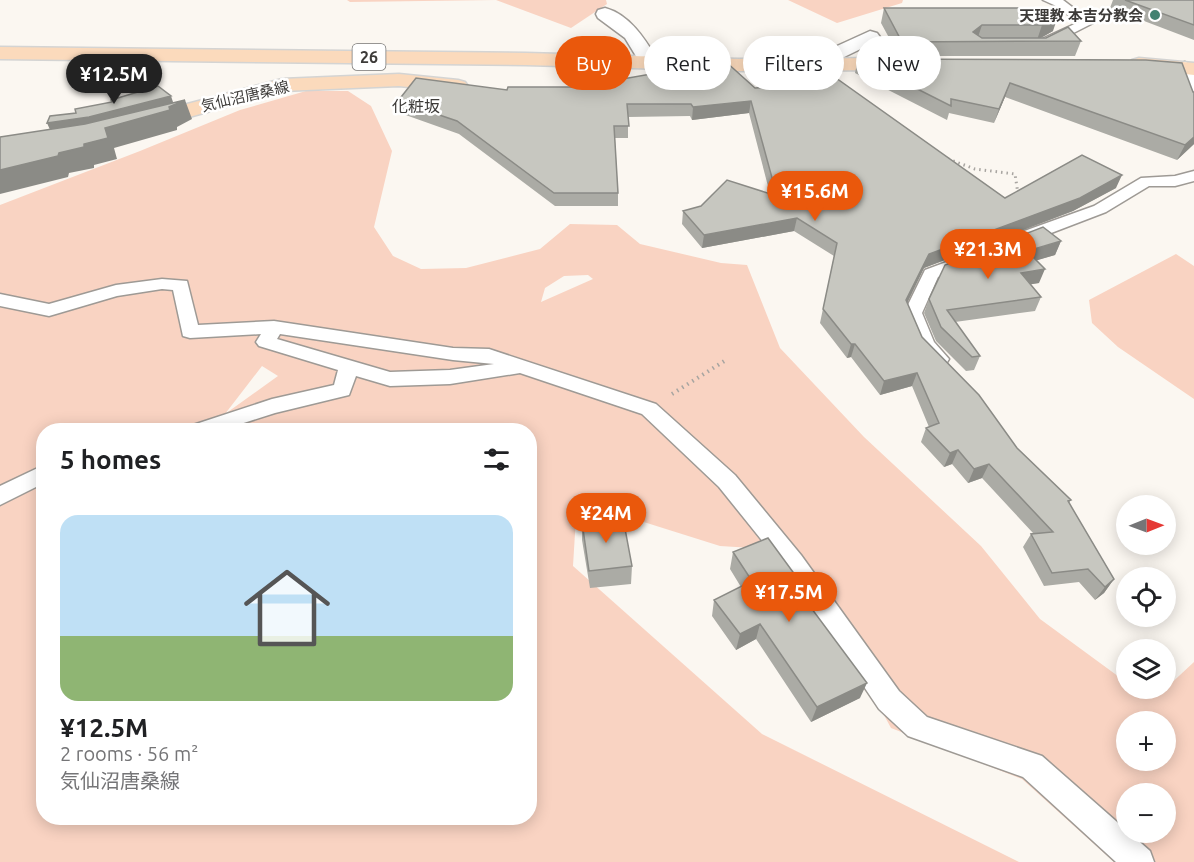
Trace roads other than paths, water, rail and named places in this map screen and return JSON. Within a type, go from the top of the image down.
[{"type":"main road","name":"気仙沼唐桑線","points":[[0,53],[555,72]]},
{"type":"main road","points":[[1125,64],[1190,69]]},
{"type":"main road","name":"気仙沼唐桑線","points":[[731,65],[743,65]]},
{"type":"main road","name":"気仙沼唐桑線","points":[[632,73],[738,65]]},
{"type":"main road","name":"気仙沼唐桑線","points":[[126,127],[263,89],[290,84],[399,80],[481,89]]},
{"type":"street","points":[[604,14],[633,35],[644,54]]},
{"type":"street","points":[[1190,69],[1194,99]]},
{"type":"lane","points":[[1031,46],[1041,46],[1050,39],[1087,23],[1058,2],[1049,0]]},
{"type":"lane","points":[[1004,245],[1100,209],[1146,181],[1175,181],[1194,176]]},
{"type":"lane","points":[[948,369],[926,345],[913,313],[931,274],[983,253]]},
{"type":"lane","points":[[0,300],[49,310],[116,291],[162,284],[181,285],[190,332],[274,327],[453,354],[489,355],[649,409],[727,481],[793,562],[889,700],[918,727],[1032,766],[1139,862]]},
{"type":"lane","points":[[274,327],[266,342],[390,379],[450,377],[522,366]]},
{"type":"lane","points":[[221,423],[272,406],[342,390],[349,367]]},
{"type":"lane","points":[[0,496],[36,477]]},
{"type":"place","name":"天理教 本吉分教会","points":[[1155,15]]},
{"type":"district","name":"化粧坂","points":[[416,106]]}]
